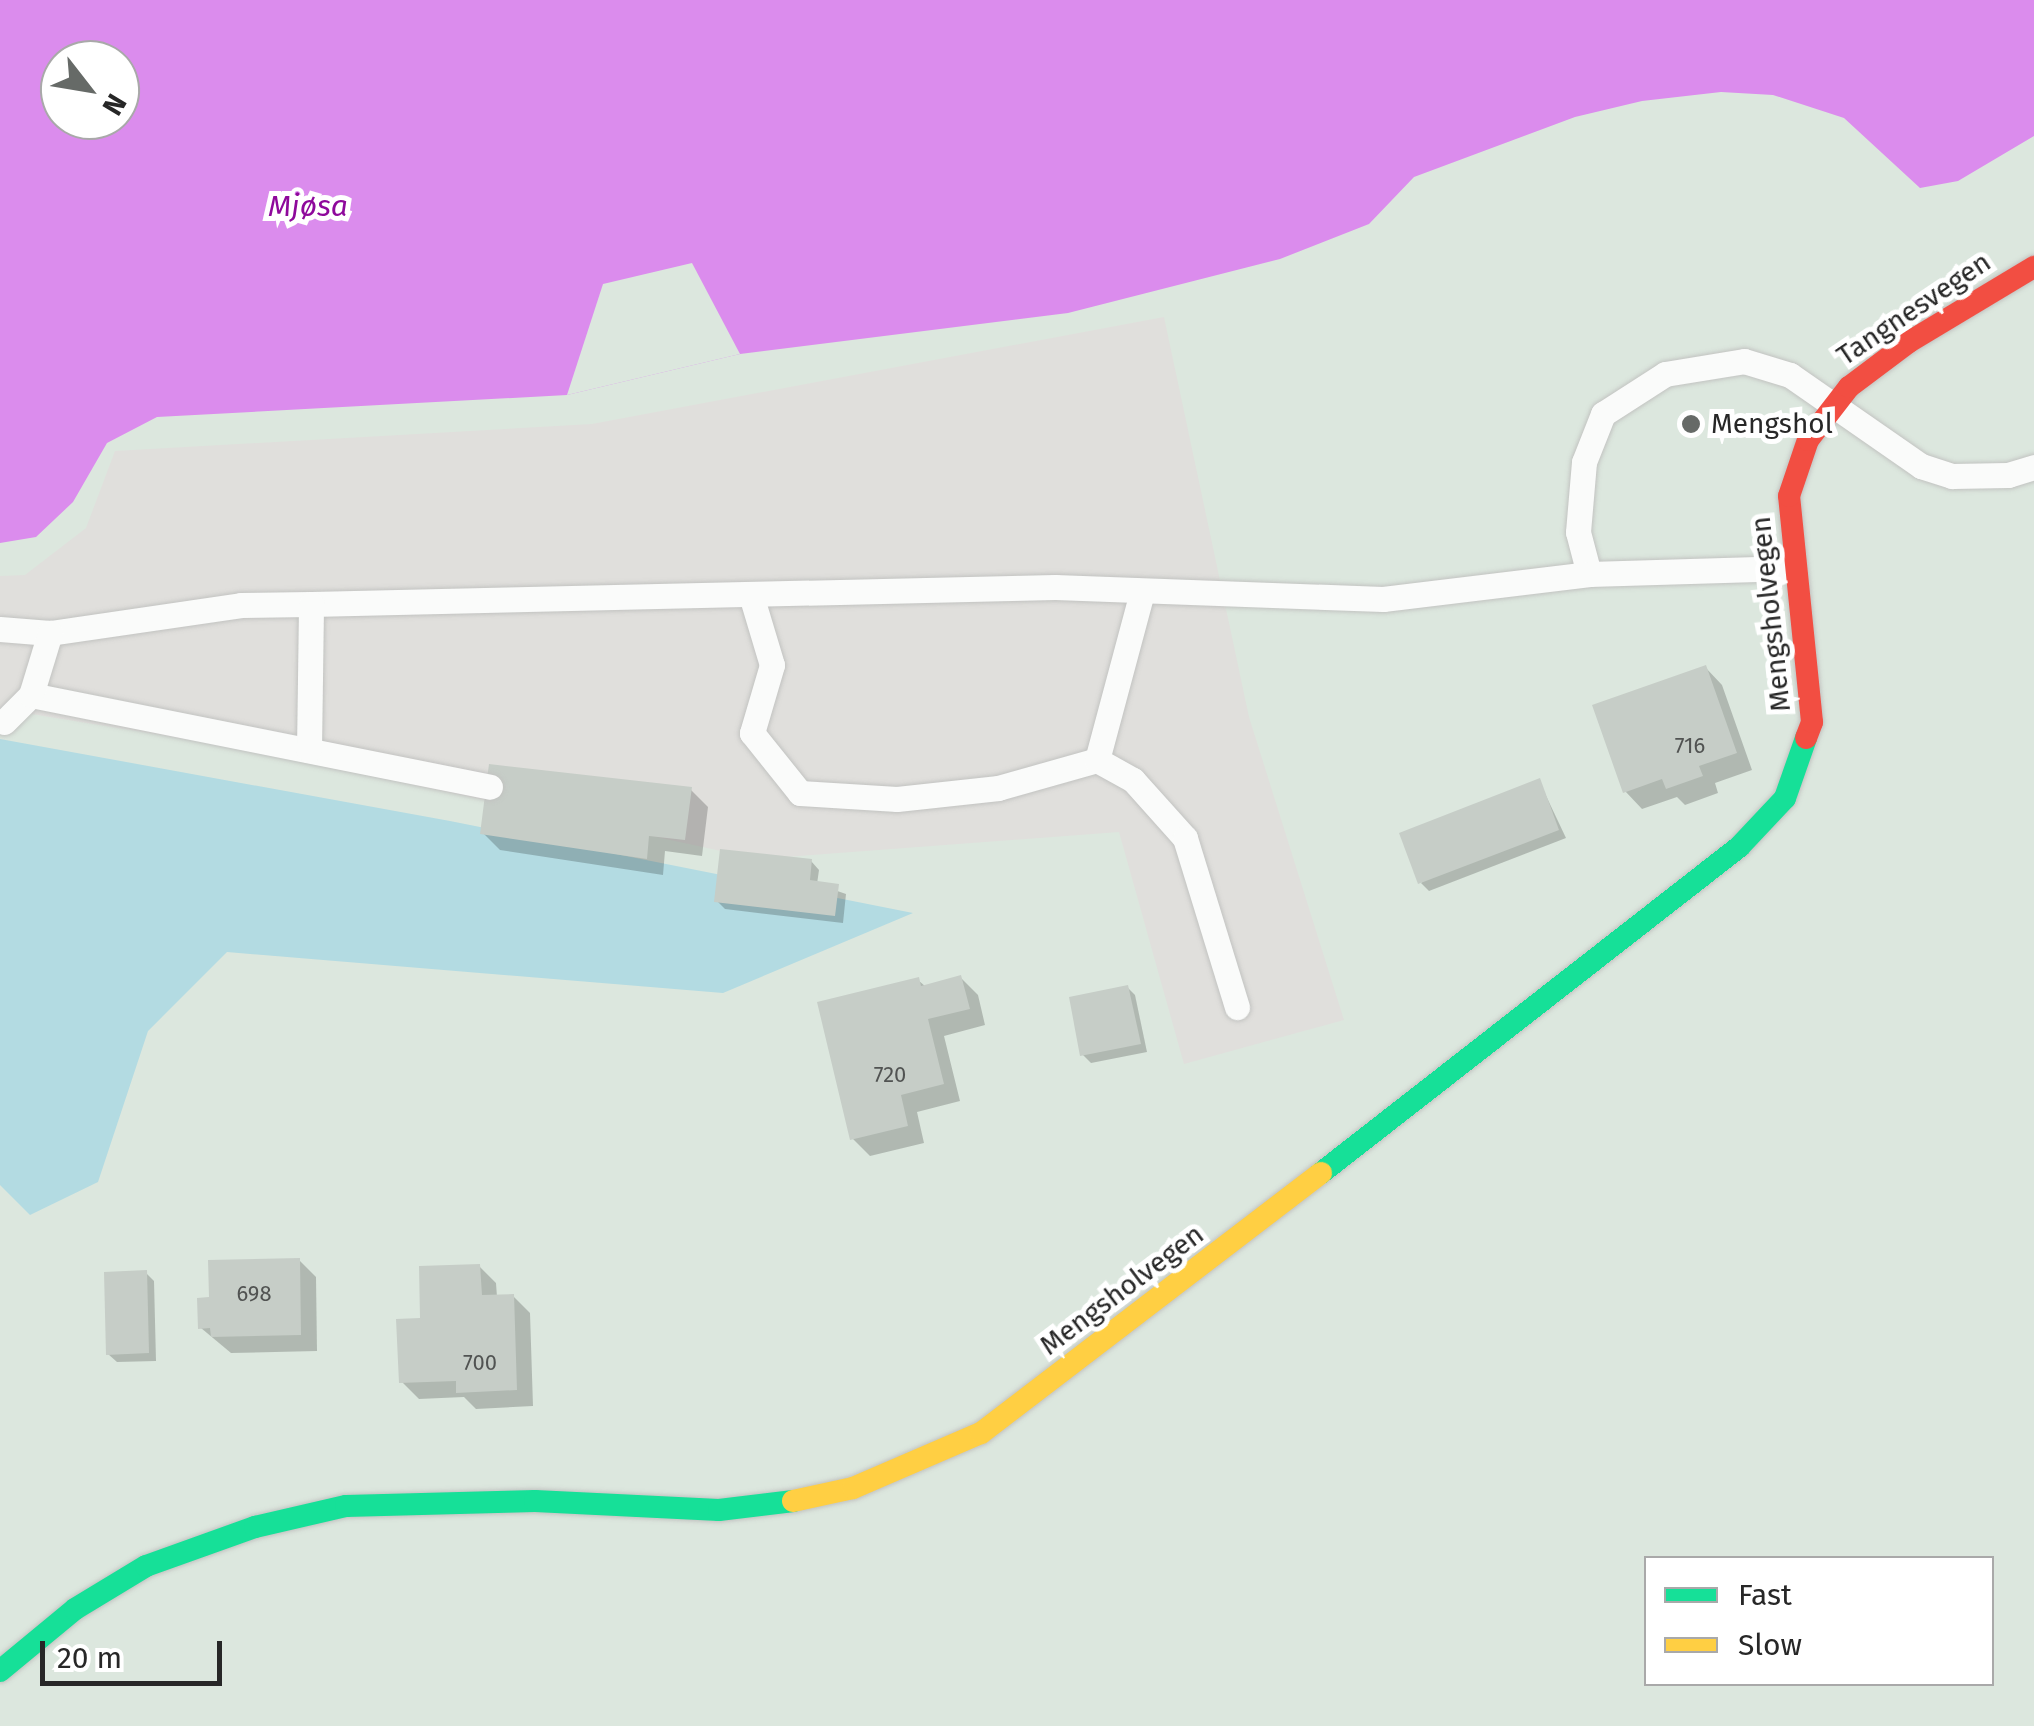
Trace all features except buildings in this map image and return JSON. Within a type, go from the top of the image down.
[{"type":"main road","name":"Tangnesvegen","points":[[1830,405],[1909,342],[2034,267]]},
{"type":"main road","name":"Mengsholvegen","points":[[0,1671],[75,1609],[146,1566],[255,1527],[346,1506],[535,1501],[719,1510],[754,1506],[853,1488],[981,1433],[1739,848],[1785,798],[1812,722],[1791,568],[1790,496],[1796,465],[1830,405]]},
{"type":"lane","points":[[1589,574],[1578,532],[1584,462],[1603,414],[1665,374],[1744,362],[1790,375],[1921,466],[1952,476],[2008,475],[2034,467]]},
{"type":"lane","points":[[0,629],[50,633],[242,605],[1056,587],[1384,599],[1589,574],[1791,568]]},
{"type":"lane","points":[[1097,760],[1142,592]]},
{"type":"lane","points":[[751,596],[772,666],[752,733],[800,793],[914,798],[998,788],[1097,760],[1133,780],[1186,838],[1237,1007]]},
{"type":"lane","points":[[309,750],[311,604]]},
{"type":"lane","points":[[4,722],[31,694],[50,633]]},
{"type":"lane","points":[[31,694],[490,787]]},
{"type":"shaded area","points":[[1164,317],[1249,717],[1344,1020],[1184,1064],[1119,832],[758,859],[248,749],[0,709],[0,576],[25,575],[86,528],[115,451],[592,424]]},
{"type":"shaded area","points":[[0,739],[450,821],[913,913],[723,993],[227,952],[148,1031],[98,1182],[30,1215],[0,1185]]},
{"type":"water","name":"Mjøsa","points":[[0,0],[2034,0],[2034,136],[1958,181],[1920,188],[1844,118],[1773,95],[1721,92],[1642,101],[1575,117],[1414,177],[1369,224],[1280,259],[1068,313],[740,354],[567,395],[157,417],[107,443],[73,502],[36,537],[0,543]]},
{"type":"pier","points":[[692,263],[740,354],[567,395],[603,284]]},
{"type":"traffic: fast","points":[[1321,1173],[1739,847],[1785,798],[1806,738]]},
{"type":"traffic: fast","points":[[0,1671],[75,1609],[146,1566],[255,1527],[346,1506],[535,1501],[719,1510],[793,1501]]},
{"type":"traffic: slow","points":[[793,1501],[853,1488],[981,1433],[1321,1173]]},
{"type":"traffic: jam","points":[[1806,738],[1812,722],[1789,496],[1808,440],[1849,387],[1909,342],[2034,267]]},
{"type":"place","name":"Mengshol","points":[[1691,424]]}]
